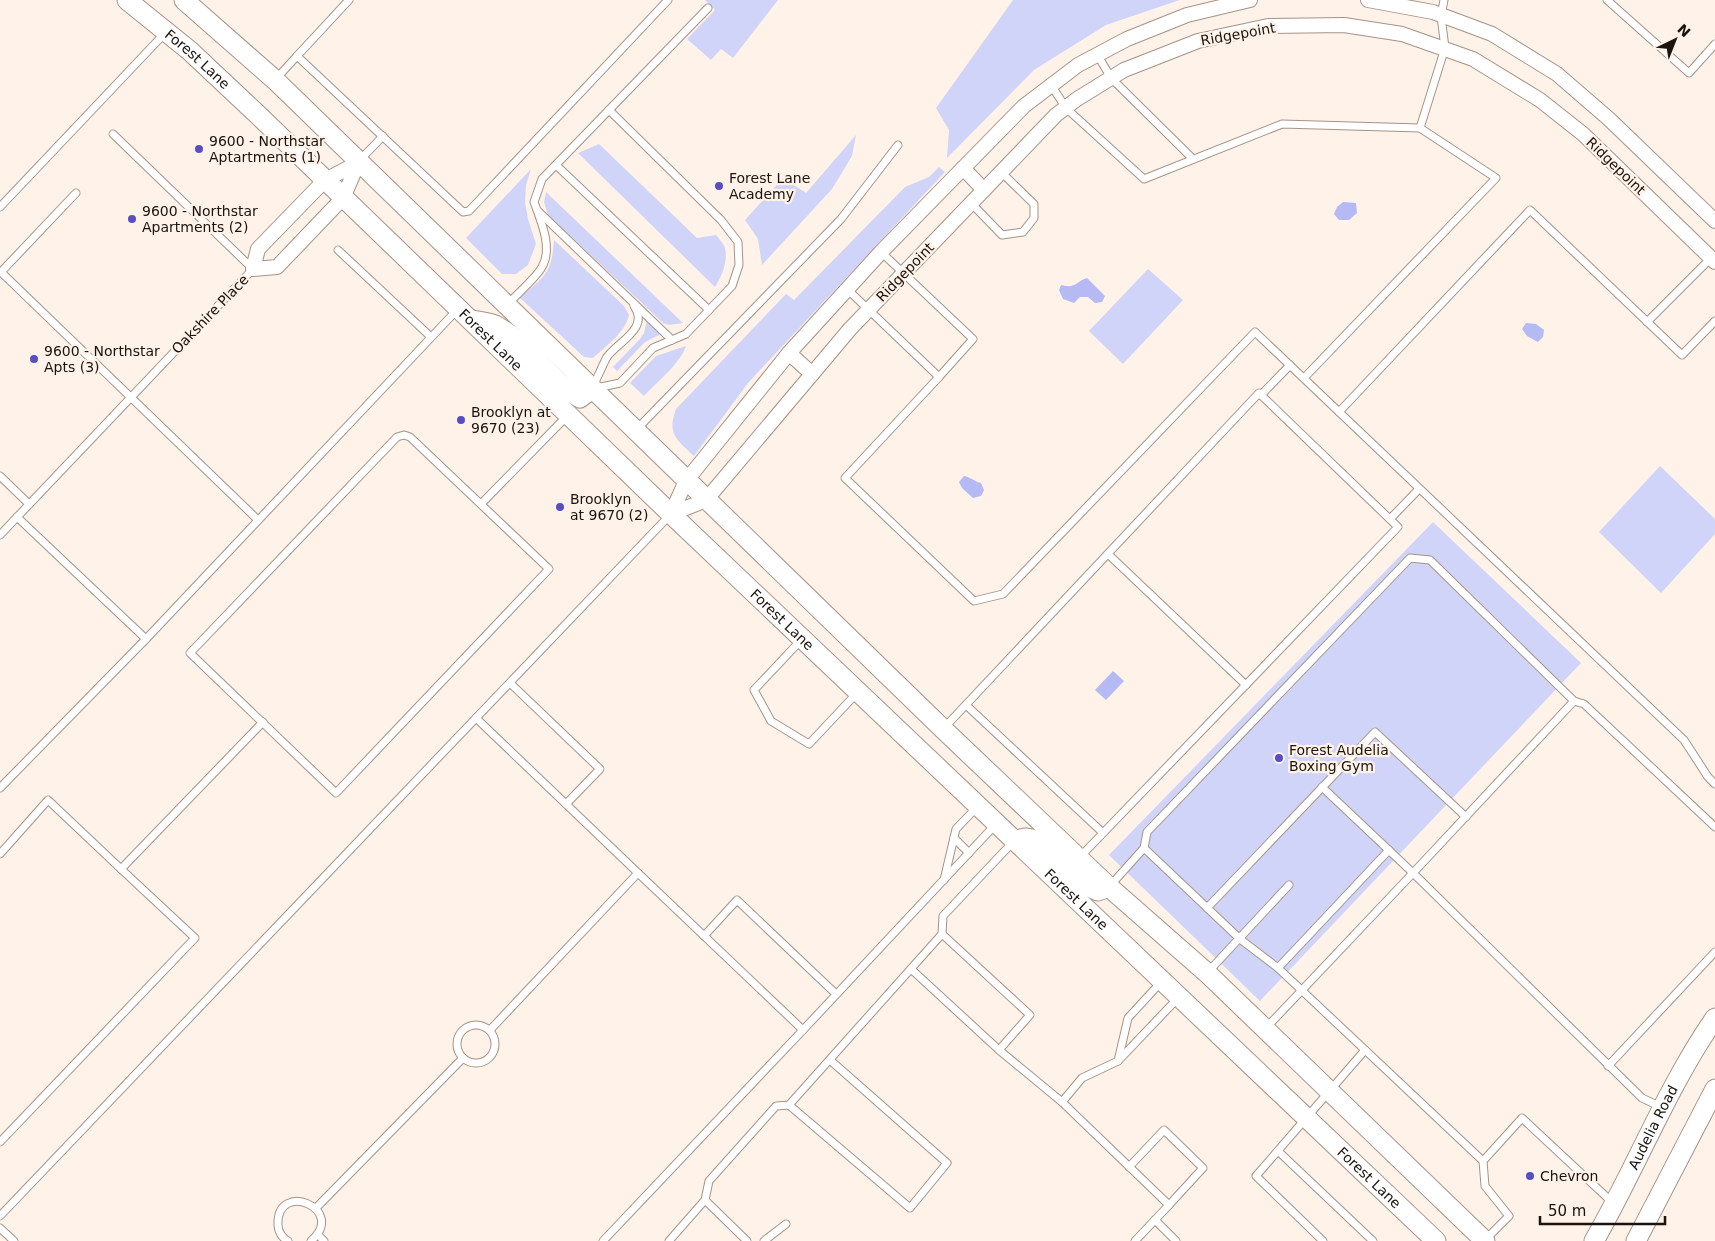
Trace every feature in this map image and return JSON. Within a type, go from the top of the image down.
[{"type":"main road","name":"Forest Lane","points":[[128,0],[190,51],[256,113],[858,692],[1436,1241]]},
{"type":"main road","points":[[184,0],[275,80],[943,729],[1109,887],[1207,973],[1485,1241]]},
{"type":"main road","points":[[464,314],[493,324],[512,337],[568,391],[580,398],[592,389]]},
{"type":"main road","points":[[920,751],[943,729]]},
{"type":"main road","points":[[1014,840],[1024,838],[1038,840],[1086,886],[1098,891],[1109,887]]},
{"type":"main road","name":"Audelia Road","points":[[1594,1241],[1615,1205],[1688,1061],[1715,1018]]},
{"type":"main road","points":[[1636,1241],[1715,1089]]},
{"type":"street","name":"Ridgepoint","points":[[672,514],[686,481],[789,354],[881,252],[1024,106],[1078,65],[1127,39],[1187,15],[1250,0]]},
{"type":"street","name":"Ridgepoint","points":[[1368,0],[1432,12],[1492,34],[1557,74],[1609,119],[1715,221]]},
{"type":"street","name":"Ridgepoint","points":[[672,514],[706,500],[812,374],[869,310],[1056,115],[1124,70],[1198,41],[1268,26],[1344,25],[1402,34],[1473,59],[1540,100],[1583,134],[1714,258]]},
{"type":"street","name":"Oakshire Place","points":[[358,162],[344,198],[277,267],[253,269],[258,249],[325,180],[358,162]]},
{"type":"street","points":[[963,168],[984,190]]},
{"type":"street","points":[[789,354],[812,374]]},
{"type":"lane","points":[[275,80],[349,0]]},
{"type":"lane","points":[[297,56],[463,212],[469,211],[668,0]]},
{"type":"lane","points":[[1420,128],[1446,48],[1441,16],[1444,0]]},
{"type":"lane","points":[[1607,0],[1689,73],[1715,44]]},
{"type":"lane","points":[[506,306],[542,267],[546,252],[544,229],[534,202],[542,178],[708,8]]},
{"type":"lane","points":[[0,207],[166,32]]},
{"type":"lane","points":[[1097,54],[1111,78],[1193,159]]},
{"type":"lane","points":[[1051,85],[1066,108],[1144,179],[1282,124],[1420,128],[1496,178],[1304,378]]},
{"type":"lane","points":[[592,389],[620,383],[653,348],[686,334],[732,286],[739,265],[738,242],[721,220],[609,110]]},
{"type":"lane","points":[[113,134],[253,269]]},
{"type":"lane","points":[[358,162],[383,136]]},
{"type":"lane","points":[[635,431],[841,219],[898,144]]},
{"type":"lane","points":[[556,165],[708,310]]},
{"type":"lane","points":[[972,203],[1002,235],[1023,232],[1034,218],[1034,204],[1001,172]]},
{"type":"lane","points":[[76,193],[1,272],[258,520]]},
{"type":"lane","points":[[1340,412],[1530,210],[1682,355],[1715,321]]},
{"type":"lane","points":[[537,211],[672,340]]},
{"type":"lane","points":[[338,250],[431,337]]},
{"type":"lane","points":[[881,252],[973,340],[845,478],[974,602],[1003,594],[1255,332],[1684,740],[1708,777],[1715,784]]},
{"type":"lane","points":[[1647,322],[1714,258]]},
{"type":"lane","name":"Oakshire Place","points":[[0,535],[129,397],[253,269]]},
{"type":"lane","points":[[847,289],[939,377]]},
{"type":"lane","points":[[592,389],[608,357],[636,329],[638,322],[636,309],[631,301]]},
{"type":"lane","points":[[0,787],[146,639],[431,337],[439,329],[464,314]]},
{"type":"lane","points":[[943,729],[1259,394],[1261,395],[1290,365]]},
{"type":"lane","points":[[1078,858],[1398,527],[1261,395]]},
{"type":"lane","points":[[481,504],[569,414]]},
{"type":"lane","points":[[404,435],[410,437],[549,569],[336,793],[263,722],[190,653],[397,438],[404,435]]},
{"type":"lane","points":[[0,476],[29,504]]},
{"type":"lane","points":[[1390,520],[1419,489]]},
{"type":"lane","points":[[0,1216],[672,514]]},
{"type":"lane","points":[[17,517],[146,639]]},
{"type":"lane","points":[[1108,554],[1246,685]]},
{"type":"lane","points":[[1109,887],[1144,848],[1147,832],[1410,558],[1430,560],[1574,701],[1584,704],[1715,827]]},
{"type":"lane","points":[[802,638],[754,690],[771,721],[809,744],[858,692]]},
{"type":"lane","points":[[510,683],[600,769],[566,804]]},
{"type":"lane","points":[[1265,1029],[1574,701]]},
{"type":"lane","points":[[966,705],[1102,832]]},
{"type":"lane","points":[[476,718],[803,1030]]},
{"type":"lane","points":[[121,868],[263,722]]},
{"type":"lane","points":[[1207,908],[1375,732],[1466,817]]},
{"type":"lane","points":[[1322,787],[1413,873],[1642,1098],[1664,1108]]},
{"type":"lane","points":[[0,854],[48,800],[195,938],[0,1142]]},
{"type":"lane","points":[[944,881],[956,828],[978,806]]},
{"type":"lane","points":[[603,1241],[997,824]]},
{"type":"lane","points":[[954,838],[969,853]]},
{"type":"lane","points":[[669,1241],[705,1200],[709,1181],[776,1106],[789,1105],[830,1060],[942,934],[943,916],[1014,840]]},
{"type":"lane","points":[[1144,848],[1240,939],[1278,968],[1302,990],[1483,1161],[1485,1186],[1508,1216],[1485,1241]]},
{"type":"lane","points":[[1278,968],[1389,850]]},
{"type":"lane","points":[[490,1030],[638,873]]},
{"type":"lane","points":[[1207,973],[1289,885]]},
{"type":"lane","points":[[704,936],[737,900],[836,994]]},
{"type":"lane","points":[[942,934],[1030,1015],[999,1050]]},
{"type":"lane","points":[[1608,1066],[1715,952]]},
{"type":"lane","points":[[910,969],[999,1050],[1062,1102],[1169,1205]]},
{"type":"lane","points":[[1118,1061],[1128,1018],[1162,982]]},
{"type":"lane","points":[[1062,1102],[1082,1078],[1118,1061],[1179,997]]},
{"type":"lane","points":[[470,1025],[481,1025],[490,1030],[495,1038],[495,1048],[490,1057],[482,1063],[472,1063],[463,1058],[457,1049],[457,1040],[462,1030],[470,1025]]},
{"type":"lane","points":[[1323,1241],[1256,1176],[1365,1050]]},
{"type":"lane","points":[[316,1208],[463,1058]]},
{"type":"lane","points":[[789,1105],[910,1208],[947,1164],[830,1060]]},
{"type":"lane","points":[[1483,1161],[1522,1118],[1615,1205]]},
{"type":"lane","points":[[1129,1166],[1164,1130],[1203,1168],[1135,1241]]},
{"type":"lane","points":[[1278,1151],[1374,1241]]},
{"type":"lane","points":[[705,1200],[747,1241]]},
{"type":"lane","points":[[285,1240],[278,1229],[278,1217],[284,1207],[294,1201],[306,1202],[316,1208],[321,1217],[318,1235],[311,1241]]},
{"type":"lane","points":[[1155,1220],[1176,1241]]},
{"type":"lane","points":[[764,1241],[786,1224]]},
{"type":"lane","points":[[0,1228],[14,1241]]},
{"type":"lane","points":[[318,1235],[324,1241]]},
{"type":"shaded area","points":[[705,0],[778,0],[733,58],[721,49],[711,60],[687,39],[715,10]]},
{"type":"shaded area","points":[[1013,0],[1180,0],[1106,25],[1034,70],[947,158],[949,130],[936,108]]},
{"type":"shaded area","points":[[856,135],[852,156],[832,189],[762,265],[758,239],[745,220],[783,178],[806,193]]},
{"type":"shaded area","points":[[599,144],[697,238],[716,235],[723,243],[726,253],[725,264],[715,287],[578,153]]},
{"type":"shaded area","points":[[939,167],[945,172],[748,383],[694,456],[675,436],[672,424],[676,409],[786,294],[794,300],[905,187],[929,177]]},
{"type":"shaded area","points":[[531,169],[526,185],[525,202],[536,244],[528,265],[516,274],[502,274],[466,238]]},
{"type":"shaded area","points":[[546,192],[683,323],[669,325],[663,323],[548,215],[544,202]]},
{"type":"shaded area","points":[[1343,202],[1356,203],[1357,213],[1349,220],[1339,220],[1334,214],[1337,207]]},
{"type":"shaded area","points":[[554,240],[624,306],[629,315],[624,328],[593,358],[584,357],[519,297],[535,285],[546,273],[551,260]]},
{"type":"shaded area","points":[[1148,269],[1183,300],[1123,364],[1089,331]]},
{"type":"shaded area","points":[[1087,278],[1105,296],[1102,302],[1095,303],[1088,297],[1080,297],[1074,303],[1063,299],[1059,290],[1061,285],[1073,286]]},
{"type":"shaded area","points":[[647,320],[661,334],[645,342],[617,371],[613,367],[640,339],[644,333]]},
{"type":"shaded area","points":[[1526,323],[1536,324],[1544,330],[1543,337],[1538,342],[1527,336],[1522,329]]},
{"type":"shaded area","points":[[686,346],[673,366],[644,396],[630,383],[656,356]]},
{"type":"shaded area","points":[[1660,466],[1715,519],[1715,534],[1661,593],[1599,532]]},
{"type":"shaded area","points":[[964,476],[981,483],[984,490],[981,496],[973,498],[962,488],[959,482]]},
{"type":"shaded area","points":[[1433,522],[1581,663],[1260,1001],[1109,855]]},
{"type":"shaded area","points":[[1113,671],[1124,681],[1106,700],[1095,690]]},
{"type":"place","name":"9600 - Northstar Aptartments (1)","points":[[199,149]]},
{"type":"place","name":"Forest Lane Academy","points":[[719,186]]},
{"type":"place","name":"9600 - Northstar Apartments (2)","points":[[132,219]]},
{"type":"place","name":"9600 - Northstar Apts (3)","points":[[34,359]]},
{"type":"place","name":"Brooklyn at 9670 (23)","points":[[461,420]]},
{"type":"place","name":"Brooklyn at 9670 (2)","points":[[560,507]]},
{"type":"place","name":"Forest Audelia Boxing Gym","points":[[1279,758]]},
{"type":"place","name":"Chevron","points":[[1530,1176]]}]
